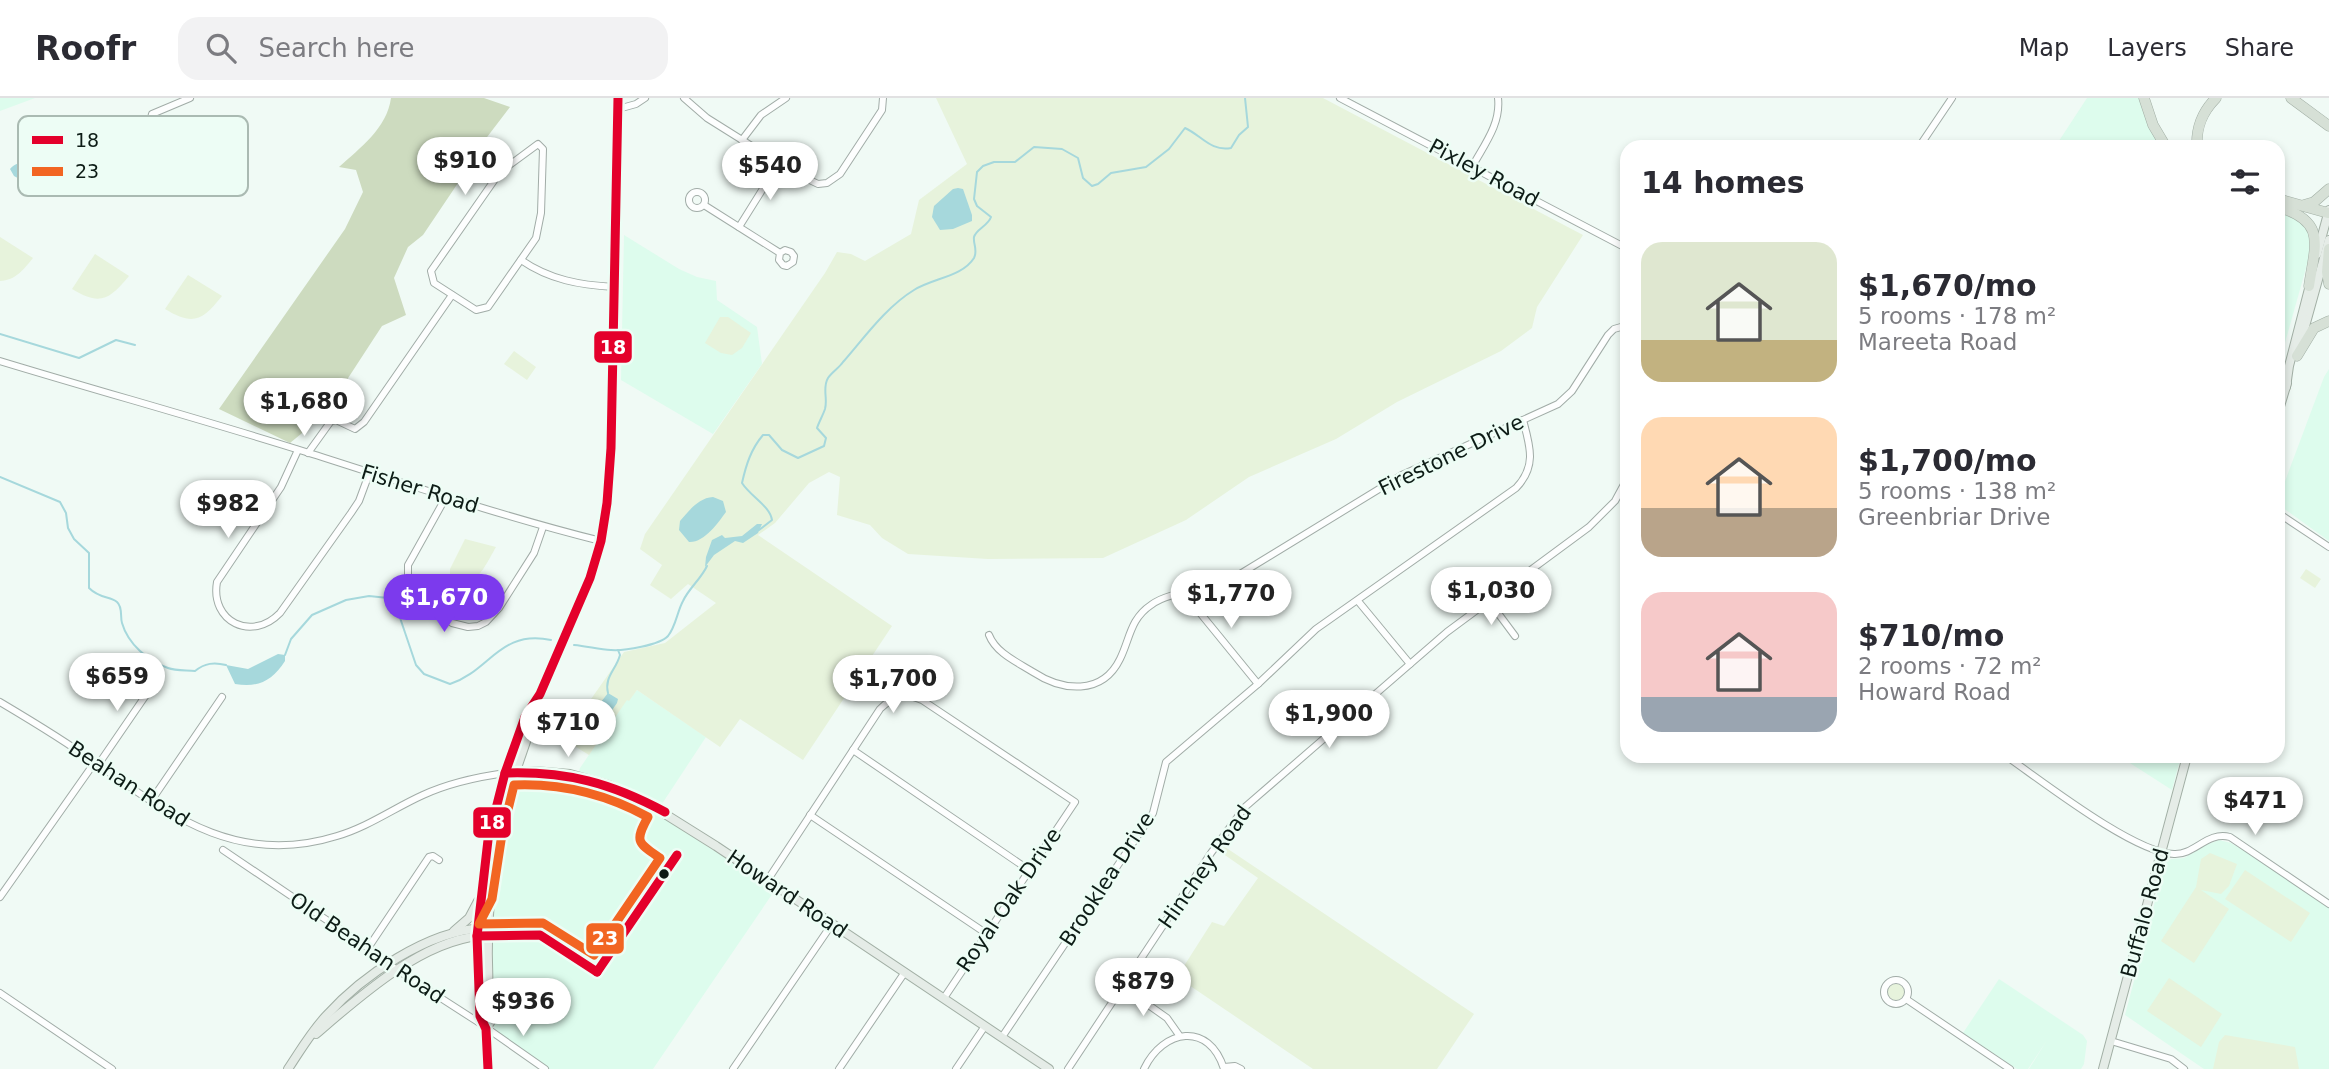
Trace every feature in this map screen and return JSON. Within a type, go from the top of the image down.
[{"type":"highway","points":[[2144,98],[2153,125],[2162,140]]},
{"type":"highway","points":[[2196,140],[2202,115],[2216,98]]},
{"type":"highway","points":[[2282,98],[2309,110]]},
{"type":"highway","points":[[2291,98],[2329,126]]},
{"type":"highway","points":[[2300,205],[2314,202],[2329,189]]},
{"type":"highway","points":[[2285,201],[2329,213]]},
{"type":"highway","points":[[2285,210],[2299,215],[2312,227],[2315,240],[2309,286]]},
{"type":"highway","points":[[2329,249],[2329,284]]},
{"type":"highway","points":[[2297,356],[2314,328],[2329,321]]},
{"type":"main road","points":[[488,1069],[486,1029],[480,1016],[477,932],[488,840],[525,717],[540,694],[590,578],[601,541],[607,503],[611,448],[618,98]]},
{"type":"main road","points":[[2286,387],[2289,366],[2329,213]]},
{"type":"main road","points":[[2322,264],[2329,228]]},
{"type":"main road","points":[[2285,390],[2329,240]]},
{"type":"main road","name":"Buffalo Road","points":[[2103,1069],[2185,763]]},
{"type":"main road","name":"Howard Road","points":[[510,773],[534,771],[570,774],[626,791],[665,812],[1049,1069]]},
{"type":"main road","points":[[486,1029],[491,1021],[487,932],[494,858],[510,773]]},
{"type":"main road","points":[[288,1069],[328,1014],[354,990],[387,964],[448,935],[468,918],[481,895]]},
{"type":"main road","points":[[306,1043],[359,995],[397,970],[433,950],[477,932]]},
{"type":"main road","points":[[448,935],[487,932]]},
{"type":"street","points":[[152,116],[190,98]]},
{"type":"street","points":[[618,109],[636,104],[645,98]]},
{"type":"street","points":[[684,98],[693,108],[742,140],[818,184],[833,180],[840,174],[877,119],[882,110],[883,98]]},
{"type":"street","points":[[742,140],[761,115],[786,98]]},
{"type":"street","name":"Pixley Road","points":[[1340,98],[1620,245]]},
{"type":"street","points":[[1472,167],[1497,120],[1498,98]]},
{"type":"street","points":[[1924,140],[1952,98]]},
{"type":"street","points":[[538,144],[543,149],[540,222],[536,238],[521,261],[484,310],[476,310],[452,295],[434,283],[431,275],[433,267],[500,172],[538,144]]},
{"type":"street","points":[[739,227],[779,163]]},
{"type":"street","points":[[704,205],[780,253]]},
{"type":"street","points":[[521,261],[535,270],[557,278],[590,286],[614,287]]},
{"type":"street","points":[[308,453],[331,421],[339,421],[355,429],[363,422],[452,295]]},
{"type":"street","name":"Firestone Drive","points":[[989,635],[993,646],[1048,681],[1072,688],[1091,685],[1115,667],[1131,626],[1140,614],[1154,603],[1184,592],[1207,590],[1227,582],[1402,475],[1566,398],[1608,334],[1620,327]]},
{"type":"street","name":"Fisher Road","points":[[0,361],[543,527],[601,541]]},
{"type":"street","name":"Brooklea Drive","points":[[1002,1037],[1153,813],[1166,762],[1258,684],[1316,629],[1516,488],[1524,480],[1531,461],[1531,450],[1523,420]]},
{"type":"street","points":[[298,450],[281,487],[217,582],[215,590],[219,608],[234,622],[246,627],[266,624],[280,613],[351,513],[369,474]]},
{"type":"street","name":"Hinchey Road","points":[[1068,1069],[1211,853],[1245,807],[1410,664],[1597,520],[1620,492]]},
{"type":"street","points":[[446,497],[408,565],[408,575],[415,590],[458,626],[478,626],[493,616],[534,553],[543,527]]},
{"type":"street","points":[[2285,518],[2329,547]]},
{"type":"street","points":[[1184,592],[1258,684]]},
{"type":"street","points":[[1358,601],[1410,664]]},
{"type":"street","points":[[1489,601],[1515,636]]},
{"type":"street","points":[[0,897],[159,676]]},
{"type":"street","name":"Royal Oak Drive","points":[[853,750],[887,702],[903,695],[912,696],[922,700],[1074,802],[944,998]]},
{"type":"street","points":[[150,801],[222,697]]},
{"type":"street","name":"Beahan Road","points":[[0,702],[150,801],[193,826],[222,837],[262,844],[290,844],[337,836],[366,825],[442,787],[510,773]]},
{"type":"street","points":[[768,881],[853,750],[1030,870]]},
{"type":"street","points":[[2016,763],[2134,842],[2178,854],[2213,837],[2230,837],[2329,904]]},
{"type":"street","points":[[810,815],[987,934]]},
{"type":"street","name":"Old Beahan Road","points":[[223,850],[447,1005],[453,1006],[545,1069]]},
{"type":"street","points":[[368,948],[429,857],[433,856],[439,860]]},
{"type":"street","points":[[733,1069],[832,924]]},
{"type":"street","points":[[839,1069],[905,972]]},
{"type":"street","points":[[1123,987],[1167,1018],[1179,1035]]},
{"type":"street","points":[[0,993],[112,1069]]},
{"type":"street","points":[[1906,999],[2010,1069]]},
{"type":"street","points":[[956,1069],[985,1026]]},
{"type":"street","points":[[1144,1069],[1154,1050],[1179,1035],[1205,1041],[1213,1048],[1224,1068],[1235,1066],[1241,1069]]},
{"type":"street","points":[[2112,1041],[2171,1059],[2184,1069]]},
{"type":"shaded area","points":[[0,98],[35,98],[0,111]]},
{"type":"shaded area","points":[[391,98],[484,98],[510,107],[481,145],[451,172],[458,183],[423,235],[408,247],[394,278],[406,315],[382,326],[324,415],[290,443],[219,409],[345,229],[363,192],[356,170],[339,167],[364,145],[378,128]]},
{"type":"shaded area","points":[[936,98],[1323,98],[1583,235],[1537,307],[1532,328],[1501,351],[1397,402],[1336,439],[1249,477],[1186,520],[1103,558],[988,559],[908,554],[882,538],[870,525],[837,515],[840,477],[829,472],[809,483],[775,523],[758,535],[892,626],[803,760],[740,719],[720,747],[637,690],[629,701],[627,700],[589,755],[563,739],[624,652],[665,643],[716,603],[688,584],[671,599],[650,585],[662,565],[640,549],[645,534],[837,252],[851,254],[865,261],[911,234],[919,200],[967,164]]},
{"type":"shaded area","points":[[2087,98],[2141,98],[2158,140],[2060,140]]},
{"type":"shaded area","points":[[2285,213],[2294,215],[2309,228],[2312,247],[2285,343]]},
{"type":"shaded area","points":[[624,235],[679,269],[716,281],[717,300],[757,327],[762,364],[713,434],[621,380]]},
{"type":"shaded area","points":[[0,237],[33,258],[15,276],[0,281]]},
{"type":"shaded area","points":[[95,254],[129,276],[116,291],[97,299],[72,289]]},
{"type":"shaded area","points":[[188,275],[222,296],[203,316],[190,319],[165,309]]},
{"type":"shaded area","points":[[720,317],[728,317],[751,333],[742,348],[732,355],[721,353],[705,343]]},
{"type":"shaded area","points":[[514,351],[536,367],[527,380],[504,364]]},
{"type":"shaded area","points":[[2329,369],[2329,541],[2285,509],[2285,481]]},
{"type":"shaded area","points":[[465,539],[496,547],[479,574],[466,584],[450,574]]},
{"type":"shaded area","points":[[2306,569],[2321,579],[2315,588],[2300,578]]},
{"type":"shaded area","points":[[637,690],[706,737],[656,813],[775,890],[653,1069],[550,1069],[494,1029],[491,949],[494,903],[499,861],[510,809],[515,790],[522,781],[552,778],[575,782],[580,768],[627,699]]},
{"type":"shaded area","points":[[2130,763],[2179,763],[2172,790]]},
{"type":"shaded area","points":[[2219,840],[2231,843],[2255,857],[2329,908],[2329,1069],[2204,1069],[2125,1015],[2165,863],[2171,859],[2184,858]]},
{"type":"shaded area","points":[[1222,845],[1474,1014],[1437,1069],[1313,1069],[1177,977],[1212,922],[1224,926],[1258,878],[1219,851]]},
{"type":"shaded area","points":[[2210,853],[2237,864],[2229,886],[2221,894],[2201,890],[2229,909],[2194,963],[2161,941],[2196,887],[2201,859]]},
{"type":"shaded area","points":[[2245,870],[2310,913],[2291,942],[2225,899]]},
{"type":"shaded area","points":[[2169,978],[2222,1014],[2201,1047],[2147,1011]]},
{"type":"shaded area","points":[[1999,979],[2083,1035],[2087,1041],[2081,1069],[2029,1069],[2047,1040],[2028,1069],[2017,1069],[1963,1033]]},
{"type":"shaded area","points":[[1896,983],[1902,986],[1905,992],[1902,998],[1896,1001],[1890,998],[1887,992],[1890,986]]},
{"type":"shaded area","points":[[2225,1035],[2295,1047],[2299,1069],[2213,1069],[2219,1042]]},
{"type":"water","points":[[18,164],[18,178],[10,169]]},
{"type":"water","points":[[953,189],[963,189],[972,221],[953,229],[940,230],[932,217],[934,206]]},
{"type":"water","points":[[713,497],[723,501],[726,512],[705,536],[689,542],[679,530],[680,521],[698,502]]},
{"type":"water","points":[[757,524],[762,524],[758,533],[743,543],[735,541],[714,555],[705,567],[712,540],[722,535],[725,538],[742,536]]},
{"type":"water","points":[[278,654],[285,655],[285,661],[275,674],[258,684],[235,684],[226,665],[248,669]]},
{"type":"water","points":[[608,693],[618,699],[603,723],[585,739],[570,740],[569,733],[587,720]]},
{"type":"waterway","points":[[759,530],[772,520],[771,515],[742,483],[755,446],[763,435],[769,435],[782,450],[798,458],[824,446],[826,438],[817,428],[825,409],[825,386],[830,376],[894,305],[914,290],[962,269],[974,258],[974,237],[991,217],[977,206],[974,199],[977,172],[983,166],[994,162],[1015,162],[1034,147],[1062,149],[1078,158],[1083,178],[1092,186],[1111,173],[1146,167],[1169,149],[1185,128],[1218,148],[1231,148],[1248,127],[1245,98]]},
{"type":"waterway","points":[[0,334],[79,358],[116,340],[135,345]]},
{"type":"waterway","points":[[0,477],[60,502],[74,539],[89,553],[89,588],[119,604],[125,631],[134,645],[146,656],[161,665],[178,670],[195,671],[214,663],[226,665]]},
{"type":"waterway","points":[[574,645],[617,650],[641,647],[664,639],[673,628],[686,596],[707,566]]},
{"type":"waterway","points":[[285,655],[291,639],[312,615],[346,600],[369,596],[388,598],[396,606],[416,665],[424,674],[450,684],[464,678],[496,653],[519,640],[551,640]]},
{"type":"waterway","points":[[608,693],[609,678],[620,655],[618,650]]},
{"type":"transit line","name":"18","points":[[488,1069],[486,1029],[480,1016],[477,936],[488,840],[505,773],[525,717],[540,694],[590,578],[601,541],[607,503],[611,448],[618,98]]},
{"type":"transit line","name":"18","points":[[505,773],[549,774],[588,781],[626,793],[665,812]]},
{"type":"transit line","name":"23","points":[[514,785],[566,788],[600,796],[648,817],[641,832],[641,841],[660,858],[594,955],[543,923],[479,924],[492,899],[502,834],[514,785]]},
{"type":"transit line","name":"18","points":[[597,972],[677,855]]},
{"type":"transit line","name":"18","points":[[477,936],[540,935],[597,972]]}]
